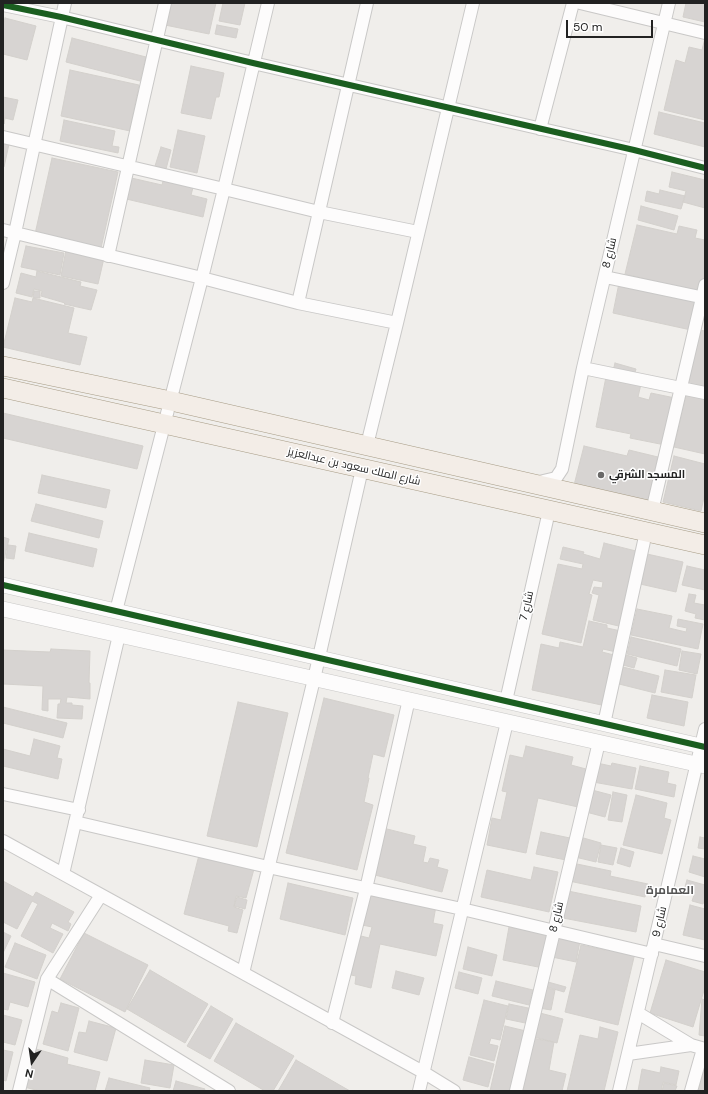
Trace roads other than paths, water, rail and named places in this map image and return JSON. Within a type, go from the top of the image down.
[{"type":"main road","points":[[3,366],[171,401],[705,523]]},
{"type":"main road","name":"شارع الملك سعود بن عبدالعزيز","points":[[3,388],[705,545]]},
{"type":"street","points":[[3,283],[65,3]]},
{"type":"street","points":[[108,256],[165,3]]},
{"type":"street","points":[[116,611],[202,278],[268,3]]},
{"type":"street","points":[[298,303],[367,3]]},
{"type":"street","points":[[367,445],[473,3]]},
{"type":"street","points":[[540,129],[573,3]]},
{"type":"street","points":[[580,3],[705,33]]},
{"type":"street","name":"شارع 8","points":[[532,484],[556,478],[562,469],[583,368],[669,3]]},
{"type":"street","points":[[3,5],[62,17],[347,85],[634,150],[705,168]]},
{"type":"street","points":[[3,137],[319,212],[418,232]]},
{"type":"street","points":[[3,230],[202,278],[298,303],[397,323]]},
{"type":"street","points":[[605,277],[704,298]]},
{"type":"street","points":[[652,511],[680,388],[704,298],[705,285]]},
{"type":"street","points":[[583,368],[705,394]]},
{"type":"street","points":[[243,973],[314,679],[362,469]]},
{"type":"street","name":"شارع 7","points":[[506,701],[549,511]]},
{"type":"street","points":[[604,724],[646,532]]},
{"type":"street","points":[[3,585],[703,746]]},
{"type":"street","points":[[3,609],[701,765]]},
{"type":"street","points":[[63,874],[119,635]]},
{"type":"street","points":[[332,1023],[366,889],[409,699]]},
{"type":"street","points":[[419,1091],[507,722]]},
{"type":"street","name":"شارع 9","points":[[620,1091],[653,949],[701,765],[705,729]]},
{"type":"street","name":"شارع 8","points":[[516,1091],[599,742]]},
{"type":"street","points":[[3,794],[77,816],[268,867],[462,909],[554,931],[653,949],[705,956]]},
{"type":"street","points":[[5,846],[63,874],[423,1072],[454,1091]]},
{"type":"street","points":[[19,1091],[47,979],[100,895]]},
{"type":"street","points":[[47,979],[229,1091]]},
{"type":"street","points":[[638,1013],[700,1048]]},
{"type":"street","points":[[628,1054],[700,1048]]},
{"type":"street","points":[[691,1091],[700,1048]]},
{"type":"place","name":"المسجد الشرقي","points":[[601,475]]},
{"type":"district","name":"العمامرة","points":[[670,891]]}]
